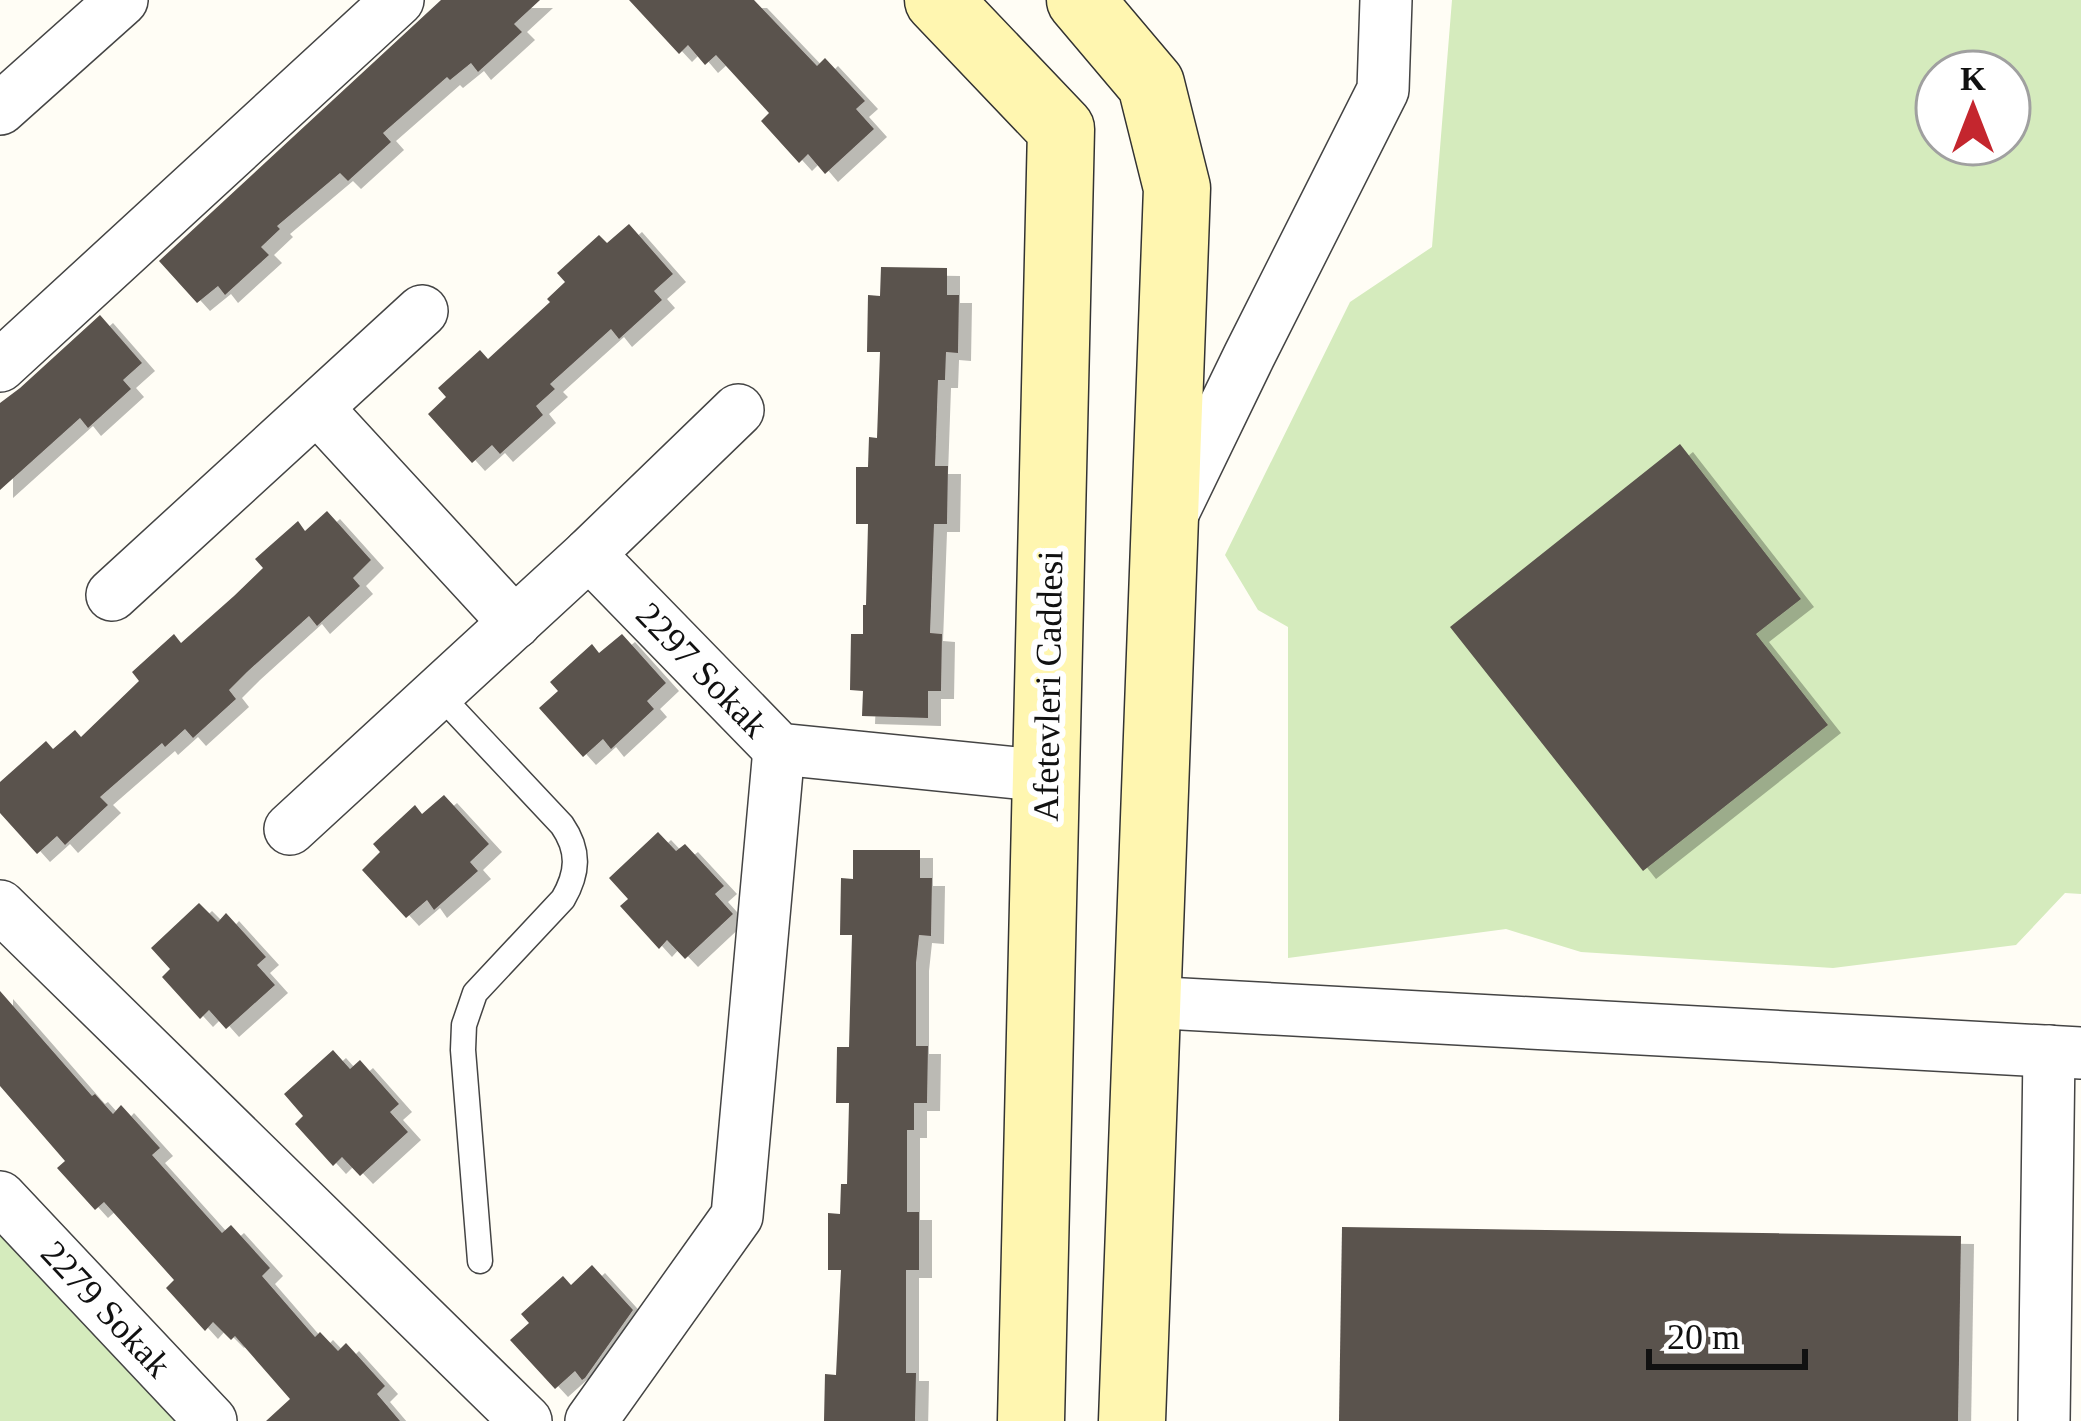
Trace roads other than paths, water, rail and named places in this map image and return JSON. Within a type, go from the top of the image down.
[{"type":"street","points":[[0,109],[122,0]]},
{"type":"street","points":[[0,366],[398,0]]},
{"type":"street","name":"Afetevleri Caddesi","points":[[938,0],[1060,129],[1030,1421]]},
{"type":"street","points":[[1081,0],[1151,84],[1177,188],[1132,1421]]},
{"type":"street","points":[[1163,533],[1383,90],[1386,0]]},
{"type":"street","points":[[112,595],[422,311]]},
{"type":"street","points":[[318,409],[515,623]]},
{"type":"street","points":[[290,829],[590,554],[738,410]]},
{"type":"street","name":"2297 Sokak","points":[[590,554],[779,748],[1046,776]]},
{"type":"street","points":[[591,1421],[737,1216],[779,748]]},
{"type":"street","points":[[0,906],[526,1421]]},
{"type":"street","points":[[1147,1002],[2065,1052],[2044,1421]]},
{"type":"street","name":"2279 Sokak","points":[[0,1197],[211,1421]]},
{"type":"lane","points":[[439,693],[562,825],[570,836],[576,864],[573,883],[563,899],[475,992],[464,1025],[480,1261]]}]
